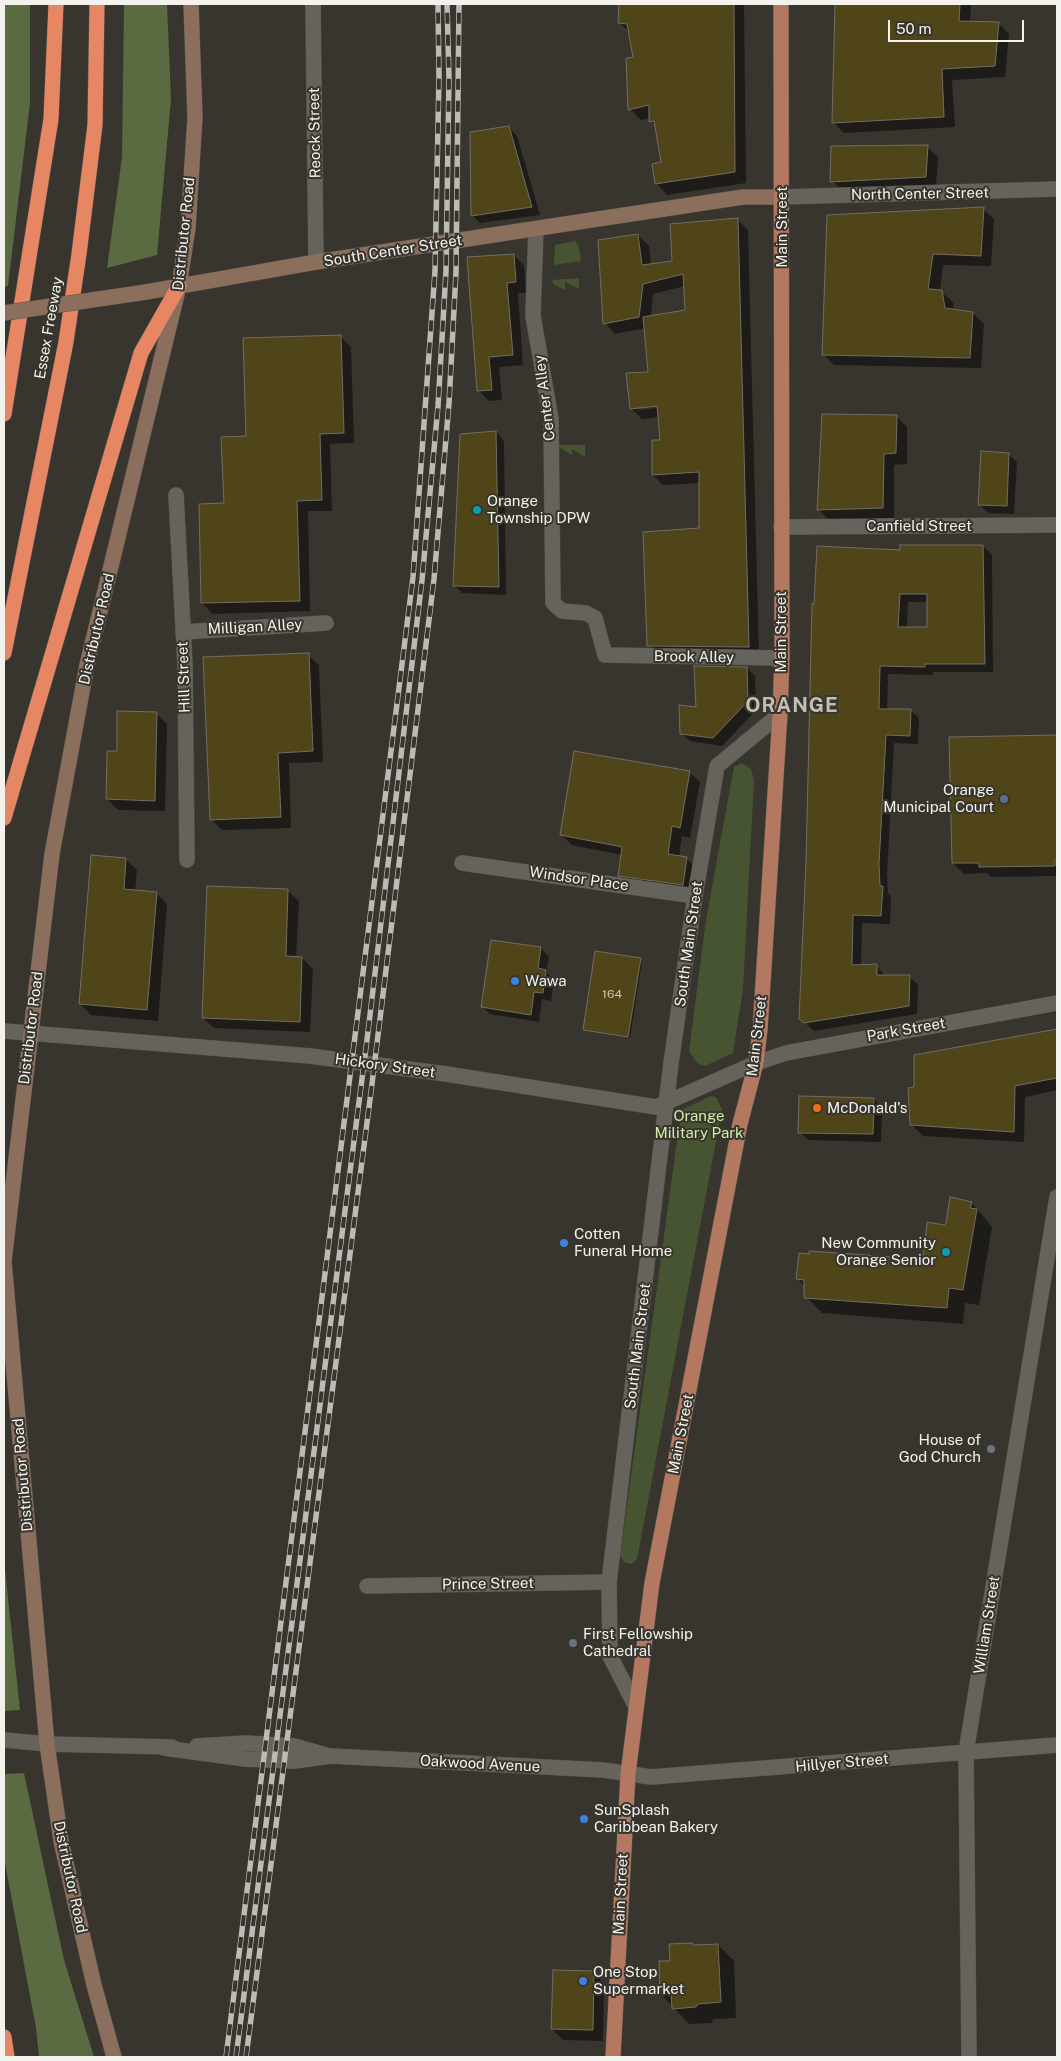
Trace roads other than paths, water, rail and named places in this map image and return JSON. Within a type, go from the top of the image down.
[{"type":"highway","name":"Essex Freeway","points":[[4,414],[51,119],[56,4]]},
{"type":"highway","name":"Essex Freeway","points":[[4,654],[66,342],[79,254],[95,125],[97,4]]},
{"type":"highway","points":[[4,818],[140,353],[180,286]]},
{"type":"highway","points":[[4,2037],[7,2057]]},
{"type":"main road","name":"Distributor Road","points":[[114,2057],[94,1986],[61,1840],[47,1744],[4,1261],[52,854],[87,665],[180,286],[188,228],[194,117],[191,4]]},
{"type":"main road","name":"Main Street","points":[[613,2057],[628,1774],[635,1705],[652,1583],[740,1124],[756,1064],[760,1030],[782,658],[781,4]]},
{"type":"main road","name":"South Center Street","points":[[4,313],[146,292],[316,262],[742,198],[782,197]]},
{"type":"street","name":"Reock Street","points":[[313,4],[316,262]]},
{"type":"street","name":"North Center Street","points":[[782,197],[1057,189]]},
{"type":"street","name":"Center Alley","points":[[536,229],[533,316],[550,419],[553,603],[562,611],[586,613],[595,618],[605,655]]},
{"type":"street","name":"Hill Street","points":[[176,495],[183,632],[186,860]]},
{"type":"street","name":"Canfield Street","points":[[781,527],[1057,525]]},
{"type":"street","name":"Milligan Alley","points":[[183,632],[326,623]]},
{"type":"street","name":"Brook Alley","points":[[605,655],[782,658]]},
{"type":"street","name":"South Main Street","points":[[635,1705],[610,1656],[609,1582],[667,1103],[695,896],[717,766],[780,714]]},
{"type":"street","name":"Windsor Place","points":[[462,863],[695,896]]},
{"type":"street","name":"Park Street","points":[[756,1064],[786,1053],[1057,1004]]},
{"type":"street","name":"Hickory Street","points":[[4,1031],[310,1056],[438,1072],[656,1107],[756,1064]]},
{"type":"street","name":"William Street","points":[[969,2057],[966,1752],[1057,1197]]},
{"type":"street","name":"Prince Street","points":[[367,1586],[609,1582]]},
{"type":"street","name":"Oakwood Avenue","points":[[6,1740],[47,1744],[164,1748],[246,1743],[294,1746],[332,1756],[603,1770],[628,1774]]},
{"type":"street","name":"Hillyer Street","points":[[628,1774],[661,1776],[1057,1745]]},
{"type":"railway","points":[[226,2057],[413,577],[435,271],[439,77],[438,4]]},
{"type":"railway","points":[[236,2057],[367,1040],[422,580],[438,406],[446,271],[449,78],[447,4]]},
{"type":"railway","points":[[246,2057],[372,1084],[434,579],[449,403],[456,272],[459,4]]},
{"type":"place","name":"Orange Township DPW","points":[[477,510]]},
{"type":"place","name":"Orange Municipal Court","points":[[1004,799]]},
{"type":"place","name":"Wawa","points":[[515,981]]},
{"type":"place","name":"McDonald's","points":[[817,1108]]},
{"type":"place","name":"Cotten Funeral Home","points":[[564,1243]]},
{"type":"place","name":"New Community Orange Senior","points":[[946,1252]]},
{"type":"place","name":"House of God Church","points":[[991,1449]]},
{"type":"place","name":"First Fellowship Cathedral","points":[[573,1643]]},
{"type":"place","name":"SunSplash Caribbean Bakery","points":[[584,1819]]},
{"type":"place","name":"One Stop Supermarket","points":[[583,1981]]},
{"type":"district","name":"ORANGE","points":[[792,706]]},
{"type":"park label","name":"Orange Military Park","points":[[699,1124]]}]
